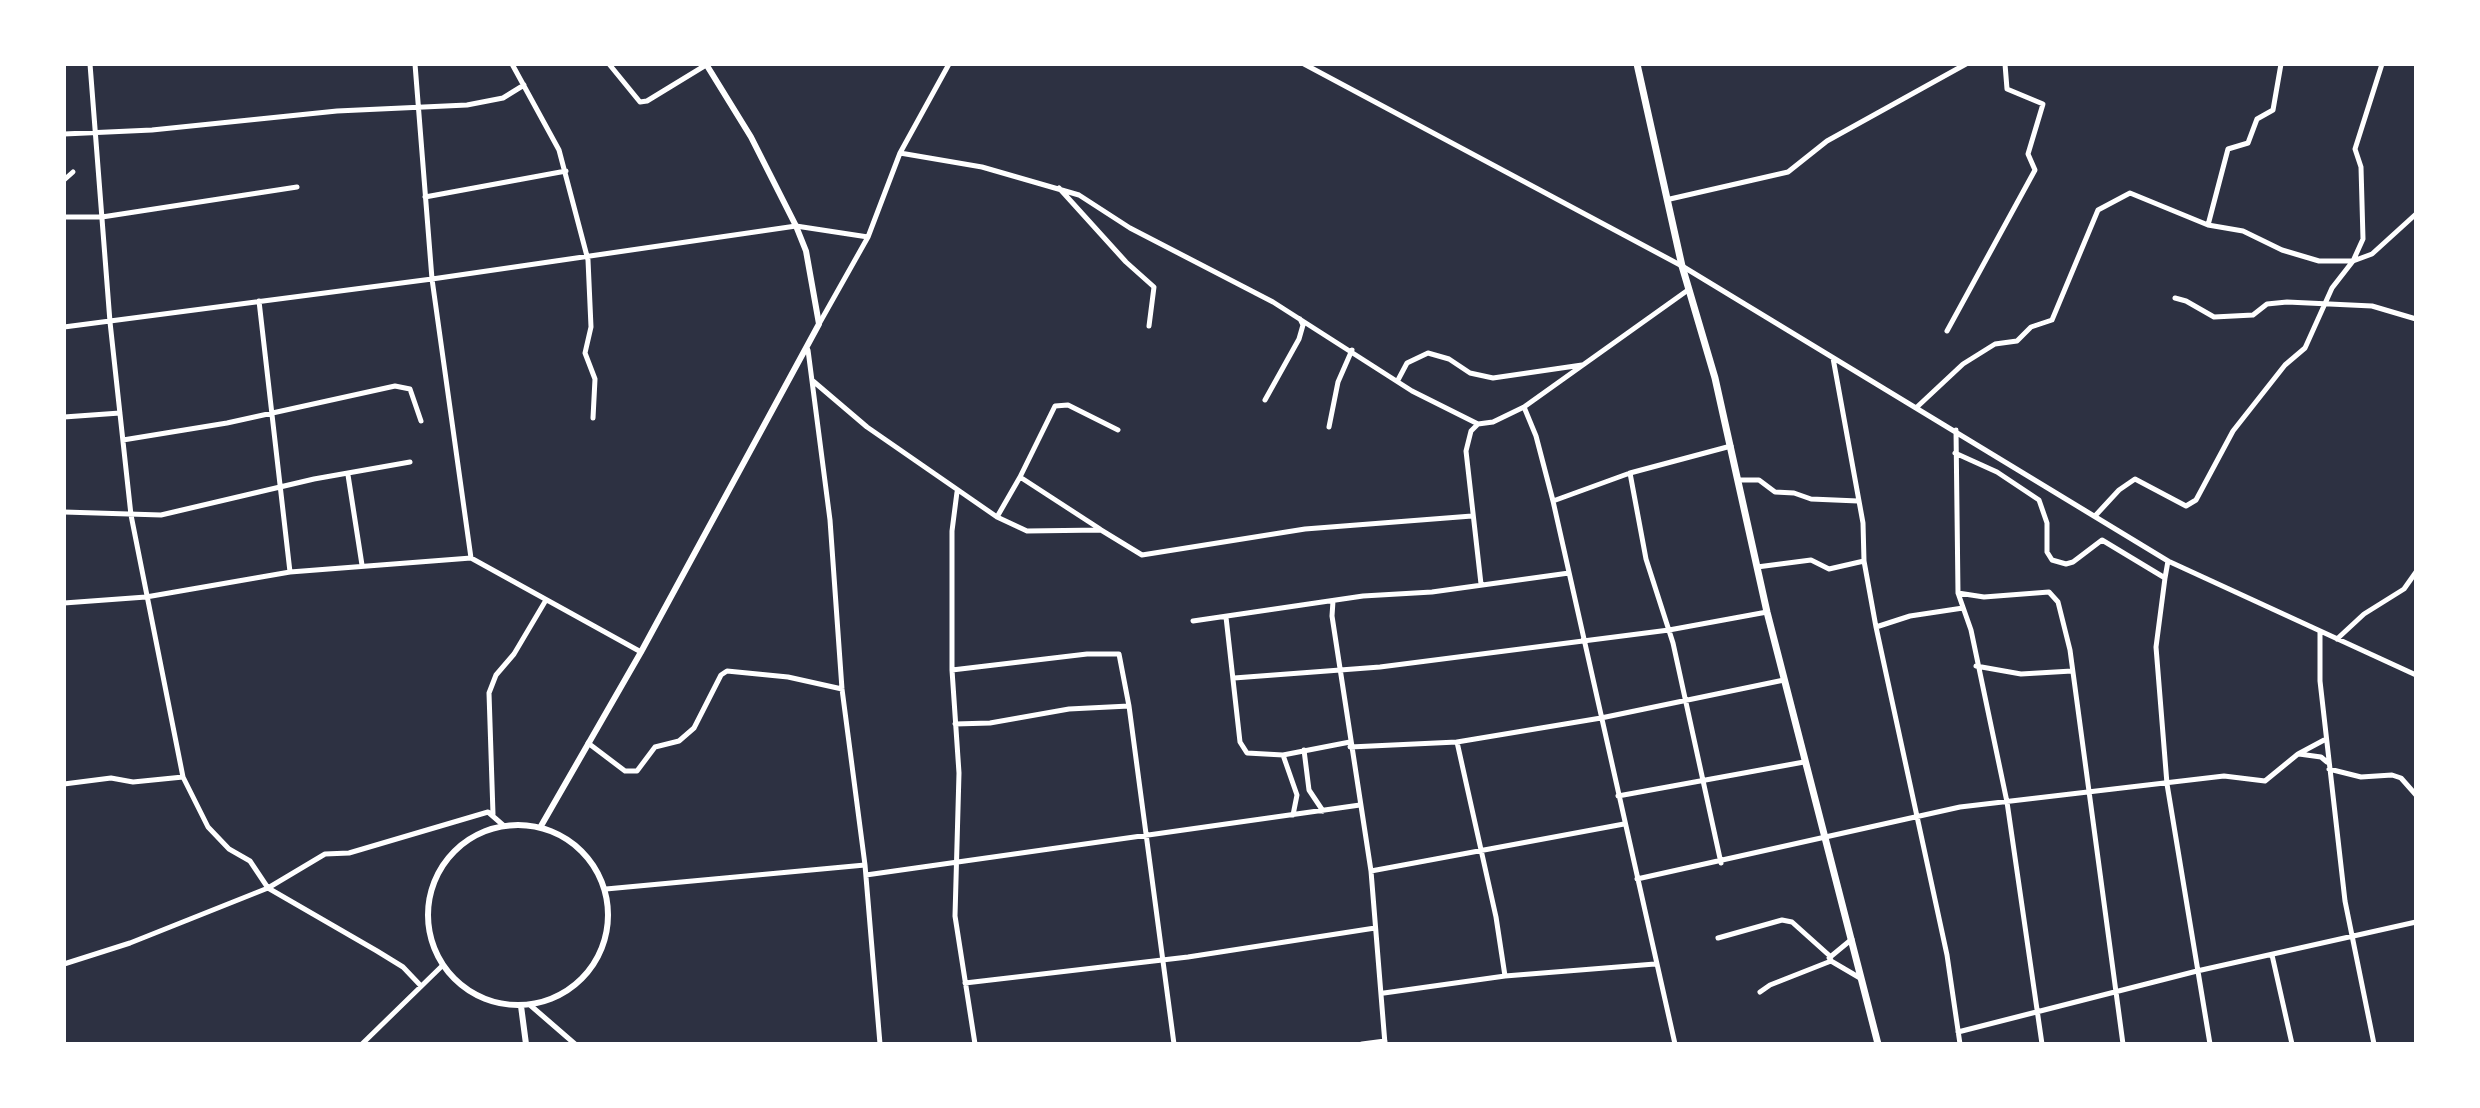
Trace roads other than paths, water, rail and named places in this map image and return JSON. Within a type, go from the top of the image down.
[{"type":"main road","points":[[1637,64],[1670,199],[1682,266],[1731,446],[1767,612],[1878,1044]]},
{"type":"street","points":[[90,64],[110,322],[131,515],[183,777],[208,827],[229,849],[250,861],[268,888],[403,967],[421,986]]},
{"type":"street","points":[[415,64],[432,279],[471,558]]},
{"type":"street","points":[[512,64],[547,124],[566,171],[591,271],[591,327],[585,353],[595,379],[593,418]]},
{"type":"street","points":[[609,64],[640,102],[647,101],[706,64],[751,137],[796,226],[806,251],[819,324]]},
{"type":"street","points":[[541,826],[808,350],[819,324],[868,237],[900,153],[949,64]]},
{"type":"street","points":[[1304,64],[1682,266],[2168,561],[2416,675]]},
{"type":"street","points":[[1670,199],[1794,169],[1827,141],[1966,64]]},
{"type":"street","points":[[1947,331],[2035,170],[2028,154],[2044,105],[2007,89],[2005,64]]},
{"type":"street","points":[[2208,225],[2228,149],[2248,143],[2257,119],[2273,110],[2281,64]]},
{"type":"street","points":[[2095,516],[2119,490],[2135,479],[2186,506],[2196,500],[2233,431],[2312,337],[2325,303],[2353,261],[2363,239],[2361,167],[2355,149],[2382,64]]},
{"type":"street","points":[[64,134],[467,105],[503,98],[524,85]]},
{"type":"street","points":[[900,153],[939,157],[1058,187],[1299,318],[1398,380],[1478,424],[1493,422],[1524,407],[1689,289]]},
{"type":"street","points":[[425,197],[566,171]]},
{"type":"street","points":[[64,180],[73,172]]},
{"type":"street","points":[[64,217],[102,217],[297,187]]},
{"type":"street","points":[[1058,187],[1126,262],[1154,287],[1149,326]]},
{"type":"street","points":[[1917,407],[1963,364],[1995,344],[2017,341],[2031,327],[2052,320],[2098,210],[2130,193],[2139,194],[2208,225],[2243,231],[2282,250],[2319,261],[2353,261],[2372,254],[2416,214]]},
{"type":"street","points":[[64,327],[432,279],[796,226],[868,237]]},
{"type":"street","points":[[2175,298],[2214,317],[2253,315],[2274,302],[2372,306],[2416,319]]},
{"type":"street","points":[[259,301],[275,413],[290,572]]},
{"type":"street","points":[[1265,400],[1299,339],[1303,325],[1299,318]]},
{"type":"street","points":[[808,350],[830,520],[842,689],[865,865],[880,1044]]},
{"type":"street","points":[[1329,427],[1338,382],[1352,350]]},
{"type":"street","points":[[1398,380],[1407,363],[1428,353],[1449,359],[1470,373],[1493,378],[1583,365]]},
{"type":"street","points":[[1833,357],[1876,627],[1947,955],[1960,1044]]},
{"type":"street","points":[[813,381],[867,427],[997,517],[1027,531],[1101,530]]},
{"type":"street","points":[[123,440],[406,386],[413,393],[421,421]]},
{"type":"street","points":[[997,517],[1055,406],[1068,405],[1118,430]]},
{"type":"street","points":[[1524,407],[1536,436],[1553,501],[1675,1044]]},
{"type":"street","points":[[64,417],[120,413]]},
{"type":"street","points":[[1478,424],[1471,431],[1466,451],[1481,584]]},
{"type":"street","points":[[1956,430],[1958,593],[1971,630],[1976,666],[2007,802],[2042,1044]]},
{"type":"street","points":[[1553,501],[1630,473],[1731,446]]},
{"type":"street","points":[[1955,453],[1997,472],[2039,500],[2047,523],[2047,552],[2052,560],[2066,564],[2073,562],[2102,540],[2165,578]]},
{"type":"street","points":[[64,512],[161,515],[281,487],[410,462]]},
{"type":"street","points":[[1630,473],[1646,559],[1669,630],[1721,863]]},
{"type":"street","points":[[348,475],[362,565]]},
{"type":"street","points":[[1020,477],[1142,555],[1291,531],[1472,516]]},
{"type":"street","points":[[1739,480],[1759,480],[1775,492],[1794,493],[1811,499],[1858,501]]},
{"type":"street","points":[[957,492],[952,531],[952,670],[959,773],[954,860],[958,893],[955,916],[975,1044]]},
{"type":"street","points":[[64,603],[146,597],[290,572],[471,558],[641,652]]},
{"type":"street","points":[[1757,567],[1811,560],[1829,569],[1864,561]]},
{"type":"street","points":[[2168,561],[2156,647],[2167,784],[2210,1044]]},
{"type":"street","points":[[2337,639],[2364,614],[2404,589],[2416,572]]},
{"type":"street","points":[[1193,621],[1569,573]]},
{"type":"street","points":[[1958,593],[1984,597],[2053,594],[2059,606],[2072,671],[2123,1044]]},
{"type":"street","points":[[503,825],[493,814],[489,693],[496,675],[514,654],[546,600]]},
{"type":"street","points":[[1333,601],[1332,616],[1371,871],[1384,993],[1385,1042],[1362,1044]]},
{"type":"street","points":[[1876,627],[1910,616],[1963,608]]},
{"type":"street","points":[[1234,678],[1380,667],[1445,656],[1669,630],[1767,612]]},
{"type":"street","points":[[1226,617],[1243,748],[1257,756],[1350,744],[1457,742],[1601,718],[1784,680]]},
{"type":"street","points":[[2320,631],[2320,681],[2349,936],[2374,1044]]},
{"type":"street","points":[[952,670],[1115,652],[1120,657],[1174,1044]]},
{"type":"street","points":[[1976,666],[2021,674],[2072,671]]},
{"type":"street","points":[[588,743],[625,771],[637,771],[655,747],[679,741],[694,728],[718,680],[727,671],[788,677],[842,689]]},
{"type":"street","points":[[955,724],[990,723],[1069,709],[1129,706]]},
{"type":"street","points":[[1637,879],[1721,863],[1916,817],[2007,802],[2224,776],[2265,781],[2298,754],[2326,739]]},
{"type":"street","points":[[1457,742],[1482,848],[1505,976]]},
{"type":"street","points":[[1304,750],[1309,790],[1323,811]]},
{"type":"street","points":[[2298,754],[2321,757],[2329,766],[2361,777],[2392,775],[2401,778],[2416,795]]},
{"type":"street","points":[[1283,755],[1297,795],[1293,815]]},
{"type":"street","points":[[1618,796],[1804,762]]},
{"type":"street","points":[[64,784],[111,778],[133,782],[183,777]]},
{"type":"street","points":[[866,875],[954,860],[1360,805]]},
{"type":"street","points":[[64,964],[130,943],[268,888],[325,854],[349,853],[493,814]]},
{"type":"street","points":[[1371,871],[1624,824]]},
{"type":"street","points":[[503,825],[541,826],[569,839],[592,861],[606,889],[609,920],[602,951],[585,977],[560,996],[521,1006],[491,1002],[464,987],[443,965],[430,938],[428,908],[435,878],[451,853],[475,834],[503,825]]},
{"type":"street","points":[[606,889],[865,865]]},
{"type":"street","points":[[1718,938],[1782,920],[1792,922],[1831,957]]},
{"type":"street","points":[[1958,1032],[2197,971],[2416,922]]},
{"type":"street","points":[[965,983],[1160,960],[1375,928]]},
{"type":"street","points":[[1760,992],[1822,963],[1853,938]]},
{"type":"street","points":[[2272,955],[2292,1044]]},
{"type":"street","points":[[1822,963],[1838,962],[1864,981]]},
{"type":"street","points":[[1384,993],[1505,976],[1655,964]]},
{"type":"street","points":[[362,1044],[443,965]]},
{"type":"street","points":[[530,1005],[575,1044]]},
{"type":"street","points":[[521,1006],[526,1044]]}]
